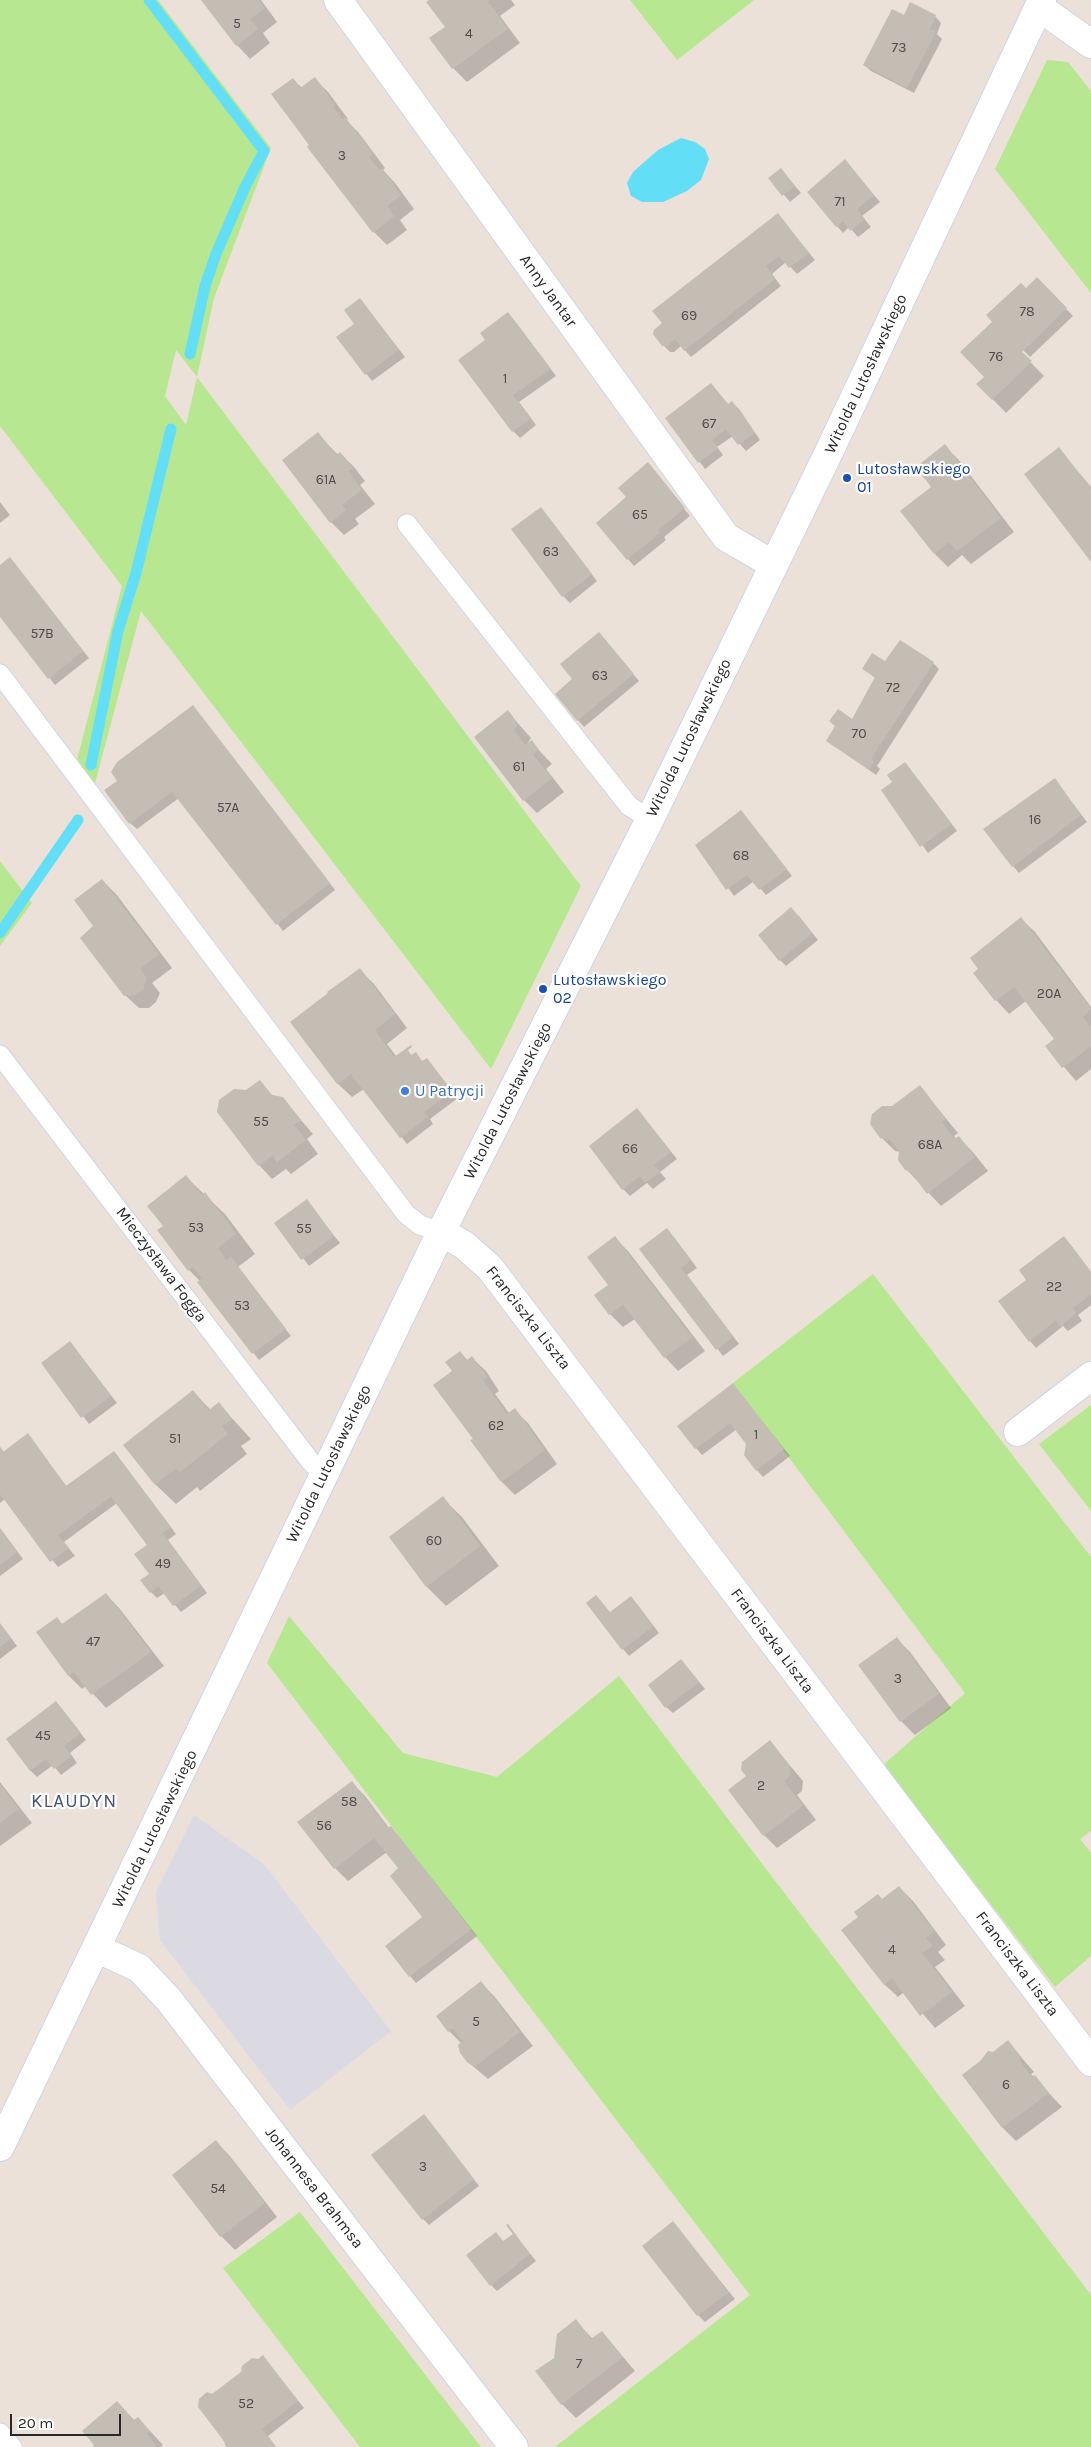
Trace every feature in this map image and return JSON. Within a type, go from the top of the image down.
[{"type":"street","name":"Anny Jantar","points":[[338,0],[726,537],[774,565]]},
{"type":"street","name":"Witolda Lutosławskiego","points":[[0,2147],[98,1949],[441,1232],[650,819],[774,565],[1041,3]]},
{"type":"street","points":[[1041,3],[1091,44]]},
{"type":"street","name":"Franciszka Liszta","points":[[441,1232],[464,1244],[490,1268],[1091,2062]]},
{"type":"street","points":[[1018,1432],[1091,1376]]},
{"type":"street","name":"Johannesa Brahmsa","points":[[98,1949],[139,1968],[169,2000],[514,2447]]},
{"type":"lane","points":[[407,524],[629,806],[650,819]]},
{"type":"lane","points":[[0,674],[406,1214],[420,1225],[441,1232]]},
{"type":"lane","name":"Mieczysława Fogga","points":[[0,1055],[311,1462],[324,1474]]},
{"type":"lane","points":[[0,2433],[12,2447]]},
{"type":"shaded area","points":[[194,1815],[264,1864],[391,2031],[290,2110],[160,1940],[156,1892]]},
{"type":"green space","points":[[0,0],[158,0],[271,148],[214,298],[197,377],[581,886],[491,1069],[141,611],[95,783],[77,760],[122,586],[0,426]],"holes":[[[176,350],[197,377],[186,425],[165,396]]]},
{"type":"green space","points":[[630,0],[754,0],[677,60]]},
{"type":"green space","points":[[1047,60],[1068,62],[1091,91],[1091,293],[995,169]]},
{"type":"green space","points":[[0,861],[32,903],[0,946]]},
{"type":"green space","points":[[873,1274],[1091,1557],[1091,1831],[1080,1839],[1091,1853],[1091,1956],[1055,1987],[883,1765],[965,1693],[733,1383]]},
{"type":"green space","points":[[1091,1405],[1091,1511],[1039,1444]]},
{"type":"green space","points":[[289,1616],[403,1753],[497,1777],[619,1676],[1091,2295],[1091,2447],[555,2447],[750,2295],[267,1663]]},
{"type":"green space","points":[[300,2212],[481,2447],[360,2447],[223,2268]]},
{"type":"water","points":[[681,138],[695,142],[705,149],[709,159],[701,180],[687,191],[663,202],[642,202],[631,196],[627,183],[633,172],[658,150]]},
{"type":"building","points":[[201,0],[259,0],[265,8],[250,19],[258,29],[236,46]]},
{"type":"building","points":[[429,0],[490,0],[488,2],[508,29],[452,69],[429,38],[445,27],[426,2]]},
{"type":"building","points":[[910,2],[936,15],[930,29],[936,32],[907,88],[863,65],[892,9],[904,15]]},
{"type":"building","points":[[315,77],[335,105],[333,107],[342,119],[345,117],[373,154],[369,157],[379,170],[382,168],[401,195],[387,206],[394,216],[373,233],[307,147],[309,145],[271,94],[293,78],[300,88]]},
{"type":"building","points":[[845,159],[874,195],[857,209],[865,219],[850,231],[843,221],[836,227],[807,192]]},
{"type":"building","points":[[781,168],[795,186],[782,196],[768,178]]},
{"type":"building","points":[[778,213],[809,253],[789,268],[779,256],[766,266],[775,279],[684,351],[675,339],[667,346],[662,346],[653,334],[654,330],[662,323],[652,311]]},
{"type":"building","points":[[1037,277],[1067,308],[1022,352],[1032,361],[992,400],[976,384],[984,377],[960,352],[992,322],[986,315],[1021,283],[1026,288]]},
{"type":"building","points":[[360,298],[399,350],[365,375],[336,337],[354,324],[344,310]]},
{"type":"building","points":[[508,312],[551,369],[513,395],[531,418],[512,432],[458,360],[485,340],[480,333]]},
{"type":"building","points":[[711,383],[728,404],[732,401],[755,433],[738,445],[726,429],[712,440],[718,448],[698,463],[665,418]]},
{"type":"building","points":[[318,432],[336,455],[340,452],[353,468],[348,471],[362,490],[342,505],[346,510],[330,523],[282,460]]},
{"type":"building","points":[[945,444],[1001,518],[957,551],[949,542],[934,554],[900,511],[931,487],[916,467]]},
{"type":"building","points":[[1059,447],[1091,489],[1091,562],[1024,474]]},
{"type":"building","points":[[648,462],[685,508],[658,530],[660,533],[627,560],[596,523],[626,497],[618,488]]},
{"type":"building","points":[[541,507],[592,574],[562,597],[511,529]]},
{"type":"building","points":[[10,557],[83,651],[48,679],[0,617],[0,565]]},
{"type":"building","points":[[599,632],[634,674],[577,721],[555,694],[572,679],[560,664]]},
{"type":"building","points":[[900,640],[934,662],[871,759],[874,761],[869,770],[826,741],[835,726],[829,721],[838,709],[852,719],[875,677],[862,669],[872,653],[885,661]]},
{"type":"building","points":[[193,705],[330,883],[276,925],[172,792],[129,824],[104,790],[117,781],[111,772],[117,762]]},
{"type":"building","points":[[508,710],[518,724],[514,730],[525,745],[532,740],[539,750],[533,755],[552,778],[523,801],[474,737]]},
{"type":"building","points":[[905,762],[952,824],[920,847],[881,790],[892,782],[887,775]]},
{"type":"building","points":[[1055,778],[1081,815],[1012,867],[983,829]]},
{"type":"building","points":[[741,810],[787,869],[759,890],[747,875],[726,890],[695,845]]},
{"type":"building","points":[[102,879],[159,954],[140,969],[147,978],[143,989],[135,995],[124,996],[80,938],[93,926],[74,900]]},
{"type":"building","points":[[791,907],[812,933],[779,961],[758,935]]},
{"type":"building","points":[[1021,917],[1091,1009],[1083,1017],[1091,1028],[1091,1046],[1062,1068],[1045,1046],[1054,1039],[1014,987],[995,1001],[973,973],[978,969],[970,958]]},
{"type":"building","points":[[360,968],[395,1014],[375,1030],[394,1057],[411,1045],[412,1047],[408,1050],[411,1055],[416,1052],[422,1061],[427,1058],[452,1091],[424,1112],[428,1117],[400,1138],[351,1074],[337,1084],[290,1022]]},
{"type":"building","points":[[260,1080],[272,1095],[283,1097],[301,1120],[294,1125],[306,1140],[277,1162],[273,1155],[258,1166],[217,1112],[219,1100],[234,1089],[246,1090]]},
{"type":"building","points":[[920,1085],[946,1119],[942,1122],[954,1139],[959,1136],[975,1157],[927,1194],[910,1171],[905,1170],[898,1160],[899,1151],[890,1140],[880,1138],[870,1124],[872,1114],[882,1106],[892,1106]]},
{"type":"building","points":[[637,1108],[671,1152],[654,1165],[660,1172],[645,1183],[640,1176],[622,1190],[589,1146]]},
{"type":"building","points":[[186,1175],[202,1195],[205,1192],[236,1234],[218,1248],[226,1260],[231,1257],[286,1329],[252,1354],[197,1282],[202,1278],[193,1267],[188,1271],[157,1230],[163,1226],[147,1206]]},
{"type":"building","points":[[307,1199],[334,1236],[301,1260],[274,1223]]},
{"type":"building","points":[[667,1228],[691,1260],[681,1268],[733,1337],[716,1350],[639,1249]]},
{"type":"building","points":[[615,1236],[692,1337],[664,1358],[623,1305],[609,1315],[594,1295],[608,1285],[587,1257]]},
{"type":"building","points":[[1064,1236],[1091,1272],[1091,1294],[1073,1308],[1076,1313],[1061,1326],[1056,1320],[1029,1342],[998,1301],[1026,1280],[1019,1270]]},
{"type":"building","points":[[70,1341],[111,1396],[81,1418],[41,1363]]},
{"type":"building","points":[[460,1351],[467,1360],[472,1356],[487,1377],[483,1380],[507,1414],[515,1408],[545,1450],[501,1482],[470,1440],[473,1439],[433,1385],[452,1371],[445,1362]]},
{"type":"building","points":[[733,1383],[784,1449],[756,1471],[744,1455],[746,1444],[730,1423],[695,1449],[677,1426]]},
{"type":"building","points":[[193,1390],[209,1410],[219,1402],[232,1419],[222,1426],[228,1434],[180,1472],[176,1468],[155,1485],[123,1445]]},
{"type":"building","points":[[28,1433],[66,1486],[114,1451],[171,1527],[162,1533],[201,1586],[173,1606],[158,1586],[150,1593],[140,1580],[149,1574],[134,1554],[147,1545],[111,1497],[58,1535],[69,1548],[50,1562],[0,1494],[0,1447],[3,1452]]},
{"type":"building","points":[[443,1496],[480,1546],[426,1587],[389,1537]]},
{"type":"building","points":[[0,1529],[17,1552],[0,1565]]},
{"type":"building","points":[[106,1593],[151,1652],[91,1695],[74,1672],[68,1676],[36,1632],[57,1617],[62,1624]]},
{"type":"building","points":[[596,1595],[610,1612],[631,1596],[653,1626],[622,1650],[586,1603]]},
{"type":"building","points":[[0,1624],[11,1638],[0,1647]]},
{"type":"building","points":[[897,1637],[939,1694],[900,1722],[858,1665]]},
{"type":"building","points":[[681,1659],[699,1682],[665,1708],[648,1685]]},
{"type":"building","points":[[56,1701],[81,1733],[64,1746],[72,1756],[54,1769],[46,1759],[30,1771],[6,1739]]},
{"type":"building","points":[[770,1740],[790,1766],[789,1777],[784,1781],[803,1806],[763,1836],[728,1790],[746,1776],[741,1770],[742,1762]]},
{"type":"building","points":[[352,1781],[388,1828],[391,1826],[471,1929],[409,1977],[385,1946],[422,1917],[390,1876],[398,1868],[374,1838],[334,1869],[297,1822]]},
{"type":"building","points":[[0,1784],[19,1809],[0,1823]]},
{"type":"building","points":[[899,1886],[934,1931],[926,1938],[933,1946],[922,1953],[952,1992],[920,2016],[892,1978],[884,1985],[841,1930],[858,1917],[854,1912],[878,1894],[882,1899]]},
{"type":"building","points":[[481,1981],[520,2032],[474,2067],[460,2053],[458,2045],[463,2041],[453,2028],[448,2032],[436,2016]]},
{"type":"building","points":[[1008,2040],[1022,2058],[1019,2060],[1032,2077],[1035,2075],[1049,2093],[1002,2128],[962,2075],[980,2061],[988,2051],[993,2052]]},
{"type":"building","points":[[424,2114],[474,2179],[422,2220],[371,2155]]},
{"type":"building","points":[[216,2140],[265,2203],[220,2237],[172,2175]]},
{"type":"building","points":[[673,2221],[729,2292],[697,2316],[642,2246]]},
{"type":"building","points":[[508,2224],[530,2254],[490,2286],[466,2255],[496,2232],[503,2241],[513,2234],[506,2225]]},
{"type":"building","points":[[576,2319],[591,2339],[602,2331],[623,2357],[561,2405],[535,2371],[554,2358],[557,2334]]},
{"type":"building","points":[[263,2355],[298,2401],[262,2429],[276,2447],[226,2447],[224,2441],[198,2407],[199,2399],[207,2392],[212,2394],[241,2372],[242,2366],[252,2358],[258,2359]]},
{"type":"building","points":[[117,2401],[134,2420],[138,2417],[150,2431],[147,2434],[157,2447],[92,2447],[94,2445],[82,2431]]},
{"type":"waterway","points":[[149,0],[264,151],[245,187],[216,254],[205,286],[190,354]]},
{"type":"waterway","points":[[91,765],[118,631],[136,573],[171,429]]},
{"type":"waterway","points":[[0,933],[78,820]]},
{"type":"place","name":"Lutosławskiego 01","points":[[847,478]]},
{"type":"place","name":"Lutosławskiego 02","points":[[543,989]]},
{"type":"place","name":"U Patrycji","points":[[405,1091]]},
{"type":"district","name":"KLAUDYN","points":[[74,1802]]}]
